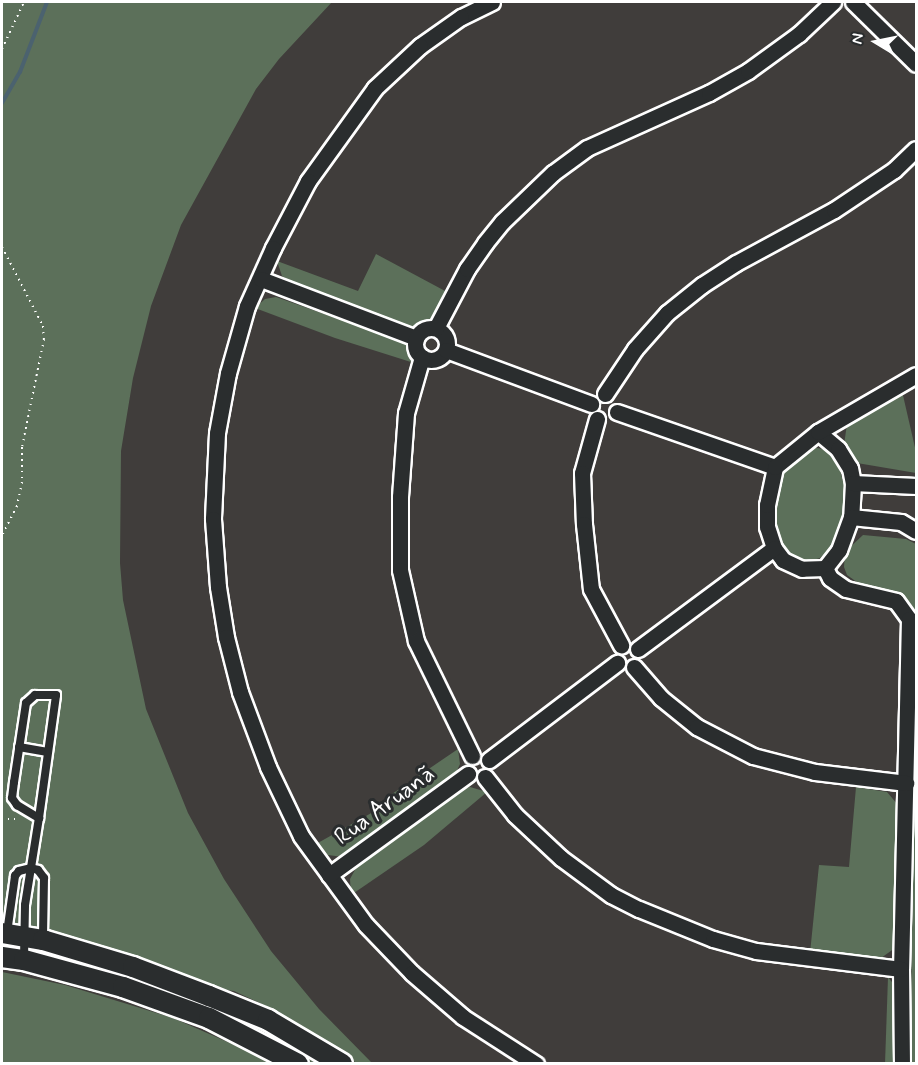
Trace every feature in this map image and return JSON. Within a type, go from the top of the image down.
[{"type":"street","points":[[492,2],[461,17],[420,46],[375,88],[308,181],[277,240],[247,306],[218,433],[213,519],[218,587],[226,637],[253,730],[280,797],[301,836],[366,925],[437,996],[471,1022],[536,1064]]},
{"type":"street","points":[[436,328],[467,269],[485,243],[509,215],[553,173],[587,148],[709,93],[748,70],[799,34],[834,2],[843,4],[852,2],[916,64]]},
{"type":"street","points":[[605,394],[635,349],[667,313],[702,285],[736,263],[834,210],[894,170],[916,149]]},
{"type":"street","points":[[261,279],[416,338]]},
{"type":"street","points":[[436,328],[446,336],[446,350],[436,359],[422,357],[416,349],[416,338],[425,329],[436,328]]},
{"type":"street","points":[[446,350],[591,404]]},
{"type":"street","points":[[422,357],[406,413],[400,497],[400,570],[416,641],[472,756]]},
{"type":"street","points":[[818,432],[838,449],[850,468],[854,483],[851,517],[839,550],[825,568],[802,569],[783,560],[774,548],[767,527],[767,505],[775,467],[818,432],[916,375]]},
{"type":"street","points":[[605,394],[616,400],[617,412],[609,421],[597,419],[592,413],[591,404],[596,396],[605,394]]},
{"type":"street","points":[[617,412],[775,467]]},
{"type":"street","points":[[597,419],[582,473],[584,524],[591,589],[621,645]]},
{"type":"street","points":[[854,483],[916,486]]},
{"type":"street","points":[[851,517],[901,522],[916,531]]},
{"type":"street","points":[[638,649],[774,548]]},
{"type":"street","points":[[825,568],[830,578],[846,589],[896,601],[909,619],[901,969],[902,1064]]},
{"type":"street","points":[[631,644],[638,649],[640,660],[634,667],[624,668],[617,663],[615,653],[621,645],[631,644]]},
{"type":"street","points":[[489,760],[617,663]]},
{"type":"street","points":[[634,667],[661,698],[697,728],[753,756],[815,772],[906,783]]},
{"type":"street","points":[[481,755],[489,760],[491,770],[485,777],[476,779],[468,774],[466,764],[472,756],[481,755]]},
{"type":"street","name":"Rua Aruanã","points":[[329,875],[468,774]]},
{"type":"street","points":[[485,777],[515,815],[561,858],[611,895],[639,909],[713,939],[756,951],[901,969]]},
{"type":"street","points":[[19,935],[133,967],[229,1004],[268,1020],[342,1064]]},
{"type":"street","points":[[2,957],[24,960],[123,987],[209,1018],[298,1064]]},
{"type":"lane","points":[[19,935],[39,818],[56,695],[35,694],[26,703],[19,747],[12,798],[17,805],[39,818]]},
{"type":"lane","points":[[19,747],[48,752]]},
{"type":"lane","points":[[19,935],[44,878],[38,870],[31,868],[19,871],[15,876],[19,935],[24,960]]},
{"type":"path","points":[[2,49],[24,2]]},
{"type":"path","points":[[2,247],[43,326],[44,339],[22,447],[22,482],[17,507],[2,536]]},
{"type":"green space","points":[[2,2],[332,2],[279,59],[256,89],[181,225],[151,306],[133,378],[121,451],[120,563],[123,600],[146,709],[188,813],[224,879],[271,951],[319,1009],[372,1063],[357,1063],[296,1028],[279,1012],[234,991],[210,988],[2,927]]},
{"type":"green space","points":[[376,254],[447,292],[429,323],[418,328],[408,328],[295,285],[282,276],[277,261],[358,291]]},
{"type":"green space","points":[[276,297],[401,341],[410,348],[414,363],[335,338],[255,308],[265,299]]},
{"type":"green space","points":[[902,391],[916,452],[916,473],[857,463],[844,445],[847,424]]},
{"type":"green space","points":[[811,447],[823,449],[838,463],[845,488],[846,508],[831,548],[820,558],[806,562],[791,555],[785,548],[776,526],[774,506],[777,487],[786,467]]},
{"type":"green space","points":[[863,535],[906,539],[916,544],[916,1063],[910,1063],[914,803],[911,609],[896,593],[861,585],[847,575],[844,567],[845,552]]},
{"type":"green space","points":[[458,749],[460,764],[455,775],[343,857],[328,855],[316,844],[391,802],[389,796]]},
{"type":"green space","points":[[470,787],[487,792],[424,845],[351,895],[350,879],[357,866],[460,790]]},
{"type":"green space","points":[[856,787],[887,792],[898,805],[895,948],[881,958],[810,953],[819,865],[849,867]]},
{"type":"green space","points":[[31,949],[142,978],[264,1027],[331,1063],[313,1063],[279,1045],[87,972],[77,964],[30,953]]},
{"type":"green space","points":[[2,972],[65,985],[173,1018],[275,1063],[2,1063]]},
{"type":"green space","points":[[888,977],[895,986],[896,1063],[885,1064]]},
{"type":"waterway","points":[[2,103],[20,72],[47,2]]}]
